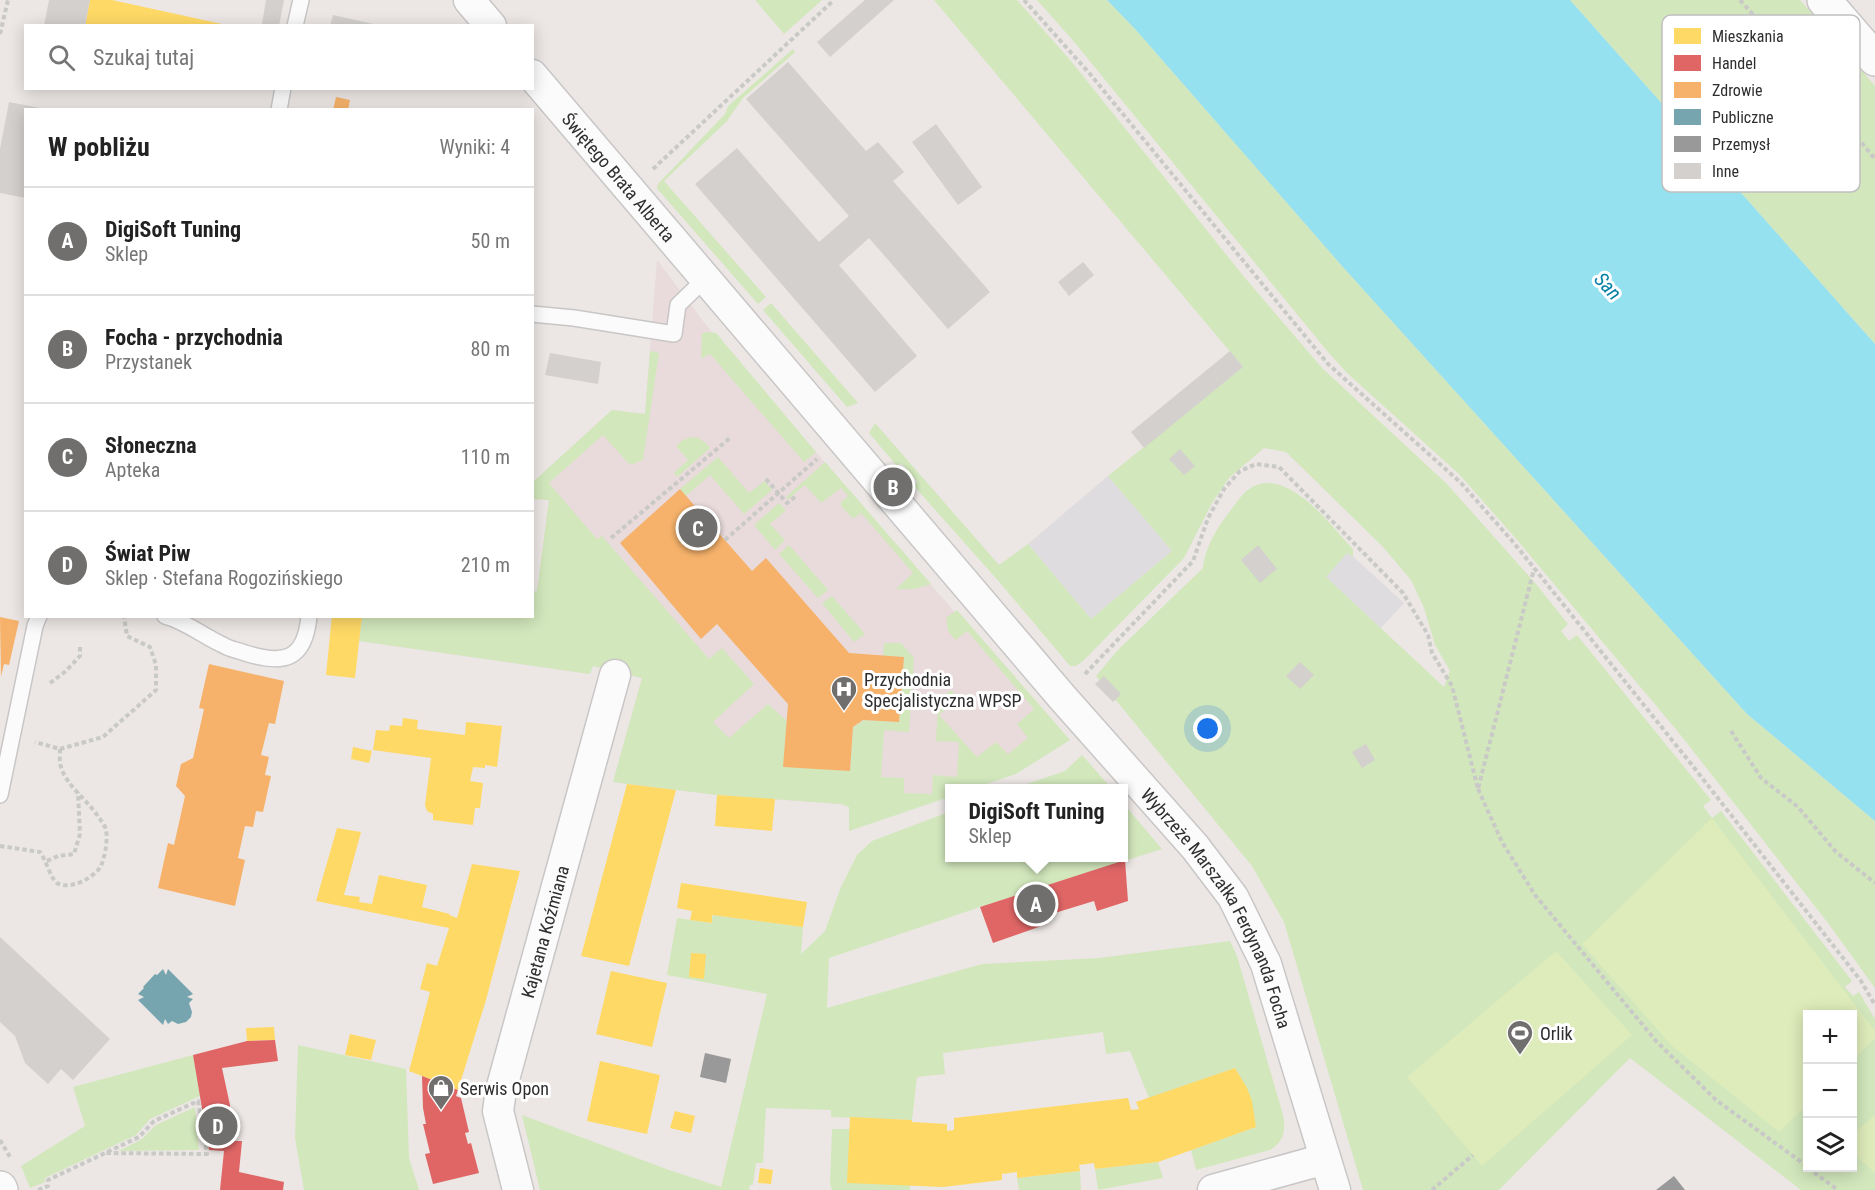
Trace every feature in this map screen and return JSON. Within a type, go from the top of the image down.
[{"type":"street","points":[[469,0],[488,24]]},
{"type":"street","points":[[1824,0],[1837,15]]},
{"type":"street","points":[[1860,42],[1875,59]]},
{"type":"street","name":"Świętego Brata Alberta","points":[[534,77],[705,279]]},
{"type":"street","name":"Wybrzeże Marszałka Ferdynanda Focha","points":[[705,279],[1062,697],[1195,847],[1233,897],[1266,964],[1335,1190]]},
{"type":"street","name":"Kajetana Koźmiana","points":[[518,1190],[498,1111],[501,1090],[615,675]]},
{"type":"street","points":[[1213,1190],[1325,1159]]},
{"type":"lane","points":[[295,24],[300,0]]},
{"type":"lane","points":[[279,108],[283,90]]},
{"type":"lane","points":[[534,314],[574,318],[674,334],[678,305],[705,279]]},
{"type":"lane","points":[[0,795],[38,618]]},
{"type":"lane","points":[[172,618],[224,646],[261,658],[285,659],[298,650],[308,632],[309,618]]},
{"type":"path","points":[[0,34],[8,0]]},
{"type":"path","points":[[630,189],[834,0]]},
{"type":"path","points":[[1024,0],[1090,74],[1328,364],[1461,483],[1534,568],[1758,848],[1861,981],[1875,1005]]},
{"type":"path","points":[[1740,0],[1753,15]]},
{"type":"path","points":[[1860,141],[1875,159]]},
{"type":"path","points":[[611,538],[730,438]]},
{"type":"path","points":[[725,540],[825,453]]},
{"type":"path","points":[[1062,697],[1193,561],[1208,518],[1224,489],[1240,471],[1256,464],[1279,467],[1403,594],[1428,635],[1432,653],[1452,686],[1478,789],[1502,842],[1535,895],[1656,1041],[1716,1100],[1803,1163]]},
{"type":"path","points":[[766,479],[787,503],[796,496]]},
{"type":"path","points":[[1478,789],[1534,568]]},
{"type":"path","points":[[28,740],[60,748],[103,737],[156,690],[156,665],[150,647],[127,636],[124,618]]},
{"type":"path","points":[[1731,731],[1761,778],[1798,807],[1836,852],[1875,883]]},
{"type":"path","points":[[0,846],[40,852],[47,861],[50,874],[57,883],[67,886],[84,881],[100,867],[105,850],[106,828],[93,808],[70,784],[60,766],[60,748]]},
{"type":"path","points":[[47,861],[58,856],[74,854],[80,834],[78,792]]},
{"type":"path","points":[[38,1190],[48,1186],[48,1180],[105,1153],[140,1137],[154,1121],[198,1101],[207,1154],[105,1153]]},
{"type":"path","points":[[1432,1190],[1473,1155]]},
{"type":"path","points":[[1815,1172],[1838,1190]]},
{"type":"shaded area","points":[[657,260],[710,330],[1057,730],[956,784],[945,784],[945,789],[872,816],[841,804],[717,795],[613,782],[642,678],[593,666],[590,674],[359,641],[362,618],[534,618],[534,592],[537,591],[549,500],[534,499],[534,481],[612,410],[645,414]]},
{"type":"shaded area","points":[[1108,476],[1172,551],[1091,619],[1028,544]]},
{"type":"shaded area","points":[[1348,552],[1404,603],[1381,628],[1325,577]]},
{"type":"green space","points":[[755,0],[822,0],[784,34]]},
{"type":"green space","points":[[934,0],[1017,0],[1071,61],[1245,278],[1322,368],[1447,484],[1536,584],[1568,624],[1561,631],[1569,641],[1577,635],[1711,800],[1703,806],[1712,818],[1721,811],[1852,981],[1845,987],[1853,996],[1859,992],[1875,1019],[1875,1190],[1801,1190],[1630,1058],[1499,1190],[1363,1190],[1284,922],[1252,866],[1096,676],[1118,650],[1203,568],[1209,545],[1226,516],[1246,491],[1263,483],[1278,484],[1307,501],[1353,549],[1353,557],[1347,553],[1326,577],[1444,687],[1450,671],[1435,645],[1424,608],[1411,580],[1383,547],[1286,452],[1264,448],[1229,478],[1212,503],[1184,558],[1084,660],[1076,666],[1070,666],[914,486],[917,481],[901,463],[897,466],[869,433],[875,423],[999,565],[1028,544],[1091,619],[1172,551],[1108,476],[1243,367]]},
{"type":"green space","points":[[1037,0],[1107,0],[1136,30],[1342,266],[1747,714],[1875,821],[1875,988],[1828,923],[1679,733],[1518,541],[1459,474],[1347,373],[1328,352],[1070,37]]},
{"type":"green space","points":[[1570,0],[1800,0],[1813,15],[1662,15],[1662,104]]},
{"type":"green space","points":[[793,49],[795,52],[743,98],[727,121],[664,181],[766,297],[758,304],[657,189],[658,184],[725,114],[728,106]]},
{"type":"green space","points":[[1860,69],[1875,86],[1875,344],[1740,192],[1860,192]]},
{"type":"green space","points":[[771,303],[858,403],[847,407],[763,310]]},
{"type":"green space","points":[[716,333],[816,452],[804,462],[710,354],[701,359],[702,334]]},
{"type":"green space","points":[[650,351],[659,353],[643,460],[633,464],[628,463],[603,435],[549,483],[597,539],[602,536],[709,659],[722,648],[754,684],[713,722],[729,738],[768,704],[787,721],[784,766],[850,771],[853,727],[864,720],[899,722],[904,657],[883,656],[884,643],[901,643],[914,658],[909,732],[884,730],[881,777],[904,778],[904,793],[932,794],[933,775],[957,777],[959,742],[936,741],[938,706],[949,691],[952,691],[958,698],[939,715],[977,757],[996,742],[1008,754],[1028,738],[1017,724],[1034,709],[967,631],[956,640],[951,635],[947,627],[947,617],[957,610],[1070,740],[1016,774],[986,784],[945,784],[945,798],[849,831],[849,807],[841,804],[717,795],[613,782],[642,678],[593,666],[590,674],[359,641],[362,618],[534,618],[534,592],[537,591],[549,500],[534,499],[534,481],[612,410],[645,414]]},
{"type":"green space","points":[[691,437],[702,440],[710,448],[677,477],[674,473],[688,460],[676,446]]},
{"type":"green space","points":[[718,457],[749,493],[765,481],[772,490],[744,514],[710,475],[686,496],[680,489]]},
{"type":"green space","points":[[825,462],[931,584],[915,589],[896,589],[913,573],[861,513],[853,519],[841,506],[841,502],[848,496],[841,488],[821,503],[805,485],[788,499],[786,497]]},
{"type":"green space","points":[[779,503],[786,510],[770,524],[785,540],[775,550],[754,525]]},
{"type":"green space","points":[[789,545],[828,590],[818,598],[779,554]]},
{"type":"green space","points":[[832,596],[865,634],[854,642],[822,603]]},
{"type":"green space","points":[[1082,755],[1107,784],[1027,784],[1065,771]]},
{"type":"green space","points":[[1128,809],[1162,849],[1128,860]]},
{"type":"green space","points":[[945,814],[945,862],[1121,862],[829,958],[827,1008],[982,964],[1099,958],[1230,941],[1237,956],[1283,1115],[1283,1135],[1278,1143],[1270,1150],[1196,1170],[1191,1150],[1256,1127],[1249,1096],[1235,1068],[1149,1098],[1130,1051],[1106,1054],[1103,1032],[943,1053],[945,1074],[917,1077],[912,1120],[831,1117],[831,1110],[766,1108],[763,1163],[756,1163],[753,1185],[750,1185],[749,1190],[540,1190],[522,1115],[721,1187],[767,994],[667,975],[677,918],[711,923],[713,915],[803,927],[801,954],[825,931],[841,887],[857,855],[872,841]]},
{"type":"green space","points":[[1712,818],[1875,1031],[1875,1038],[1857,1056],[1857,1010],[1803,1010],[1803,1109],[1779,1132],[1672,1046],[1582,944]]},
{"type":"green space","name":"Orlik","points":[[1556,951],[1632,1035],[1482,1166],[1407,1077]]},
{"type":"green space","points":[[298,1045],[406,1069],[409,1158],[419,1190],[304,1190],[295,1138]]},
{"type":"green space","points":[[193,1055],[200,1096],[150,1119],[136,1135],[45,1178],[45,1182],[30,1188],[21,1166],[85,1126],[73,1087]]},
{"type":"green space","points":[[195,1107],[199,1150],[119,1151],[142,1139],[156,1125]]},
{"type":"green space","points":[[1875,1115],[1875,1173],[1857,1157],[1857,1131]]},
{"type":"green space","points":[[832,1129],[850,1129],[910,1185],[910,1190],[832,1190],[830,1184]]},
{"type":"green space","points":[[1158,1162],[1163,1178],[1098,1190],[1095,1169]]},
{"type":"green space","points":[[1080,1171],[1081,1190],[1019,1190],[1017,1178]]},
{"type":"water","name":"San","points":[[1107,0],[1570,0],[1662,104],[1662,192],[1740,192],[1875,344],[1875,821],[1747,714],[1342,266],[1136,30]]},
{"type":"building: Mieszkania","points":[[90,0],[112,0],[222,24],[85,24]]},
{"type":"building: Mieszkania","points":[[332,618],[362,618],[355,678],[326,675]]},
{"type":"building: Mieszkania","points":[[403,718],[418,720],[417,729],[465,735],[466,722],[502,726],[497,767],[485,765],[485,768],[473,767],[470,781],[483,783],[480,808],[475,808],[473,825],[433,820],[433,814],[427,811],[425,805],[431,758],[373,750],[376,730],[389,731],[390,725],[402,726]]},
{"type":"building: Mieszkania","points":[[353,747],[372,751],[369,763],[351,759]]},
{"type":"building: Mieszkania","points":[[627,784],[676,790],[629,966],[581,956]]},
{"type":"building: Mieszkania","points":[[717,795],[775,799],[772,831],[715,826]]},
{"type":"building: Mieszkania","points":[[337,828],[361,832],[344,895],[360,897],[359,902],[372,904],[379,875],[427,885],[422,907],[457,918],[472,864],[520,871],[486,1000],[458,1090],[409,1071],[430,992],[420,989],[427,963],[437,966],[449,928],[316,901]]},
{"type":"building: Mieszkania","points":[[681,883],[807,902],[803,927],[712,915],[712,923],[690,920],[692,911],[677,908]]},
{"type":"building: Mieszkania","points":[[691,953],[706,954],[704,979],[689,977]]},
{"type":"building: Mieszkania","points":[[611,971],[667,983],[652,1047],[596,1034]]},
{"type":"building: Mieszkania","points":[[274,1027],[275,1040],[247,1041],[246,1028]]},
{"type":"building: Mieszkania","points":[[350,1034],[376,1040],[371,1060],[345,1055]]},
{"type":"building: Mieszkania","points":[[600,1061],[660,1075],[647,1134],[587,1121]]},
{"type":"building: Mieszkania","points":[[1235,1068],[1252,1101],[1256,1127],[1158,1162],[1095,1169],[1094,1163],[1079,1165],[1080,1171],[1017,1178],[1017,1172],[1002,1174],[1002,1180],[943,1187],[847,1183],[850,1117],[947,1124],[947,1131],[954,1130],[954,1118],[1128,1098],[1131,1110],[1139,1109],[1136,1102]]},
{"type":"building: Mieszkania","points":[[675,1111],[695,1116],[691,1133],[670,1128]]},
{"type":"building: Mieszkania","points":[[760,1168],[773,1170],[771,1184],[758,1183]]},
{"type":"building: Handel","points":[[1119,862],[1125,862],[1128,901],[1097,911],[1094,901],[1045,916],[1047,924],[993,943],[980,907]]},
{"type":"building: Handel","points":[[275,1040],[278,1061],[222,1068],[230,1105],[231,1141],[242,1141],[239,1172],[284,1182],[283,1190],[220,1190],[224,1151],[209,1150],[193,1055],[247,1041]]},
{"type":"building: Handel","points":[[422,1076],[458,1090],[456,1096],[461,1098],[469,1132],[465,1133],[468,1144],[471,1143],[479,1173],[433,1184],[425,1154],[430,1153],[423,1124],[426,1124]]},
{"type":"building: Zdrowie","points":[[336,97],[350,100],[348,108],[333,108]]},
{"type":"building: Zdrowie","points":[[680,489],[752,571],[766,558],[849,653],[904,657],[899,722],[863,720],[853,727],[850,771],[783,767],[788,704],[717,624],[701,639],[620,543]]},
{"type":"building: Zdrowie","points":[[0,617],[19,621],[9,665],[4,664],[1,677]]},
{"type":"building: Zdrowie","points":[[209,664],[284,681],[275,724],[269,723],[261,755],[269,757],[265,775],[271,776],[263,812],[256,811],[253,827],[245,826],[238,858],[245,860],[235,906],[158,888],[168,843],[174,845],[185,796],[176,786],[181,764],[193,758],[204,709],[199,708]]},
{"type":"building: Publiczne","points":[[163,969],[166,975],[168,969],[193,994],[187,997],[193,999],[189,1003],[191,1017],[186,1022],[178,1024],[172,1021],[168,1024],[165,1019],[163,1025],[138,1000],[144,997],[138,994],[143,987]]},
{"type":"building: Przemysł","points":[[705,1053],[731,1059],[726,1083],[700,1077]]},
{"type":"building: Przemysł","points":[[1674,1176],[1685,1190],[1656,1190]]},
{"type":"building: Inne","points":[[49,0],[90,0],[85,24],[44,24]]},
{"type":"building: Inne","points":[[266,0],[284,0],[279,24],[262,24]]},
{"type":"building: Inne","points":[[865,0],[894,0],[830,57],[817,42]]},
{"type":"building: Inne","points":[[333,15],[374,24],[331,24]]},
{"type":"building: Inne","points":[[788,62],[866,151],[878,142],[904,172],[893,181],[990,292],[948,329],[869,238],[839,265],[917,356],[875,392],[695,184],[737,148],[819,242],[849,216],[746,99]]},
{"type":"building: Inne","points":[[9,102],[40,108],[24,108],[24,198],[0,193],[0,149]]},
{"type":"building: Inne","points":[[936,124],[982,187],[958,205],[912,142]]},
{"type":"building: Inne","points":[[1083,262],[1094,275],[1069,296],[1058,282]]},
{"type":"building: Inne","points":[[1230,351],[1243,367],[1144,448],[1131,432]]},
{"type":"building: Inne","points":[[550,353],[601,362],[598,384],[545,375]]},
{"type":"building: Inne","points":[[1180,449],[1195,466],[1184,475],[1169,459]]},
{"type":"building: Inne","points":[[1258,545],[1277,569],[1260,583],[1241,560]]},
{"type":"building: Inne","points":[[1300,662],[1314,675],[1300,689],[1286,676]]},
{"type":"building: Inne","points":[[1104,676],[1121,694],[1113,702],[1095,684]]},
{"type":"building: Inne","points":[[1366,744],[1375,760],[1362,768],[1352,752]]},
{"type":"building: Inne","points":[[0,937],[110,1039],[73,1080],[61,1069],[48,1084],[25,1063],[15,1036],[0,1022]]},
{"type":"place","name":"Focha - przychodnia","points":[[893,487]]},
{"type":"place","name":"Słoneczna","points":[[698,528]]},
{"type":"place","name":"Przychodnia Specjalistyczna WPSP","points":[[844,712]]},
{"type":"place","name":"DigiSoft Tuning","points":[[1036,904]]},
{"type":"place","name":"Orlik","points":[[1520,1056]]},
{"type":"place","name":"Serwis Opon","points":[[441,1111]]},
{"type":"place","name":"Świat Piw","points":[[218,1126]]}]
